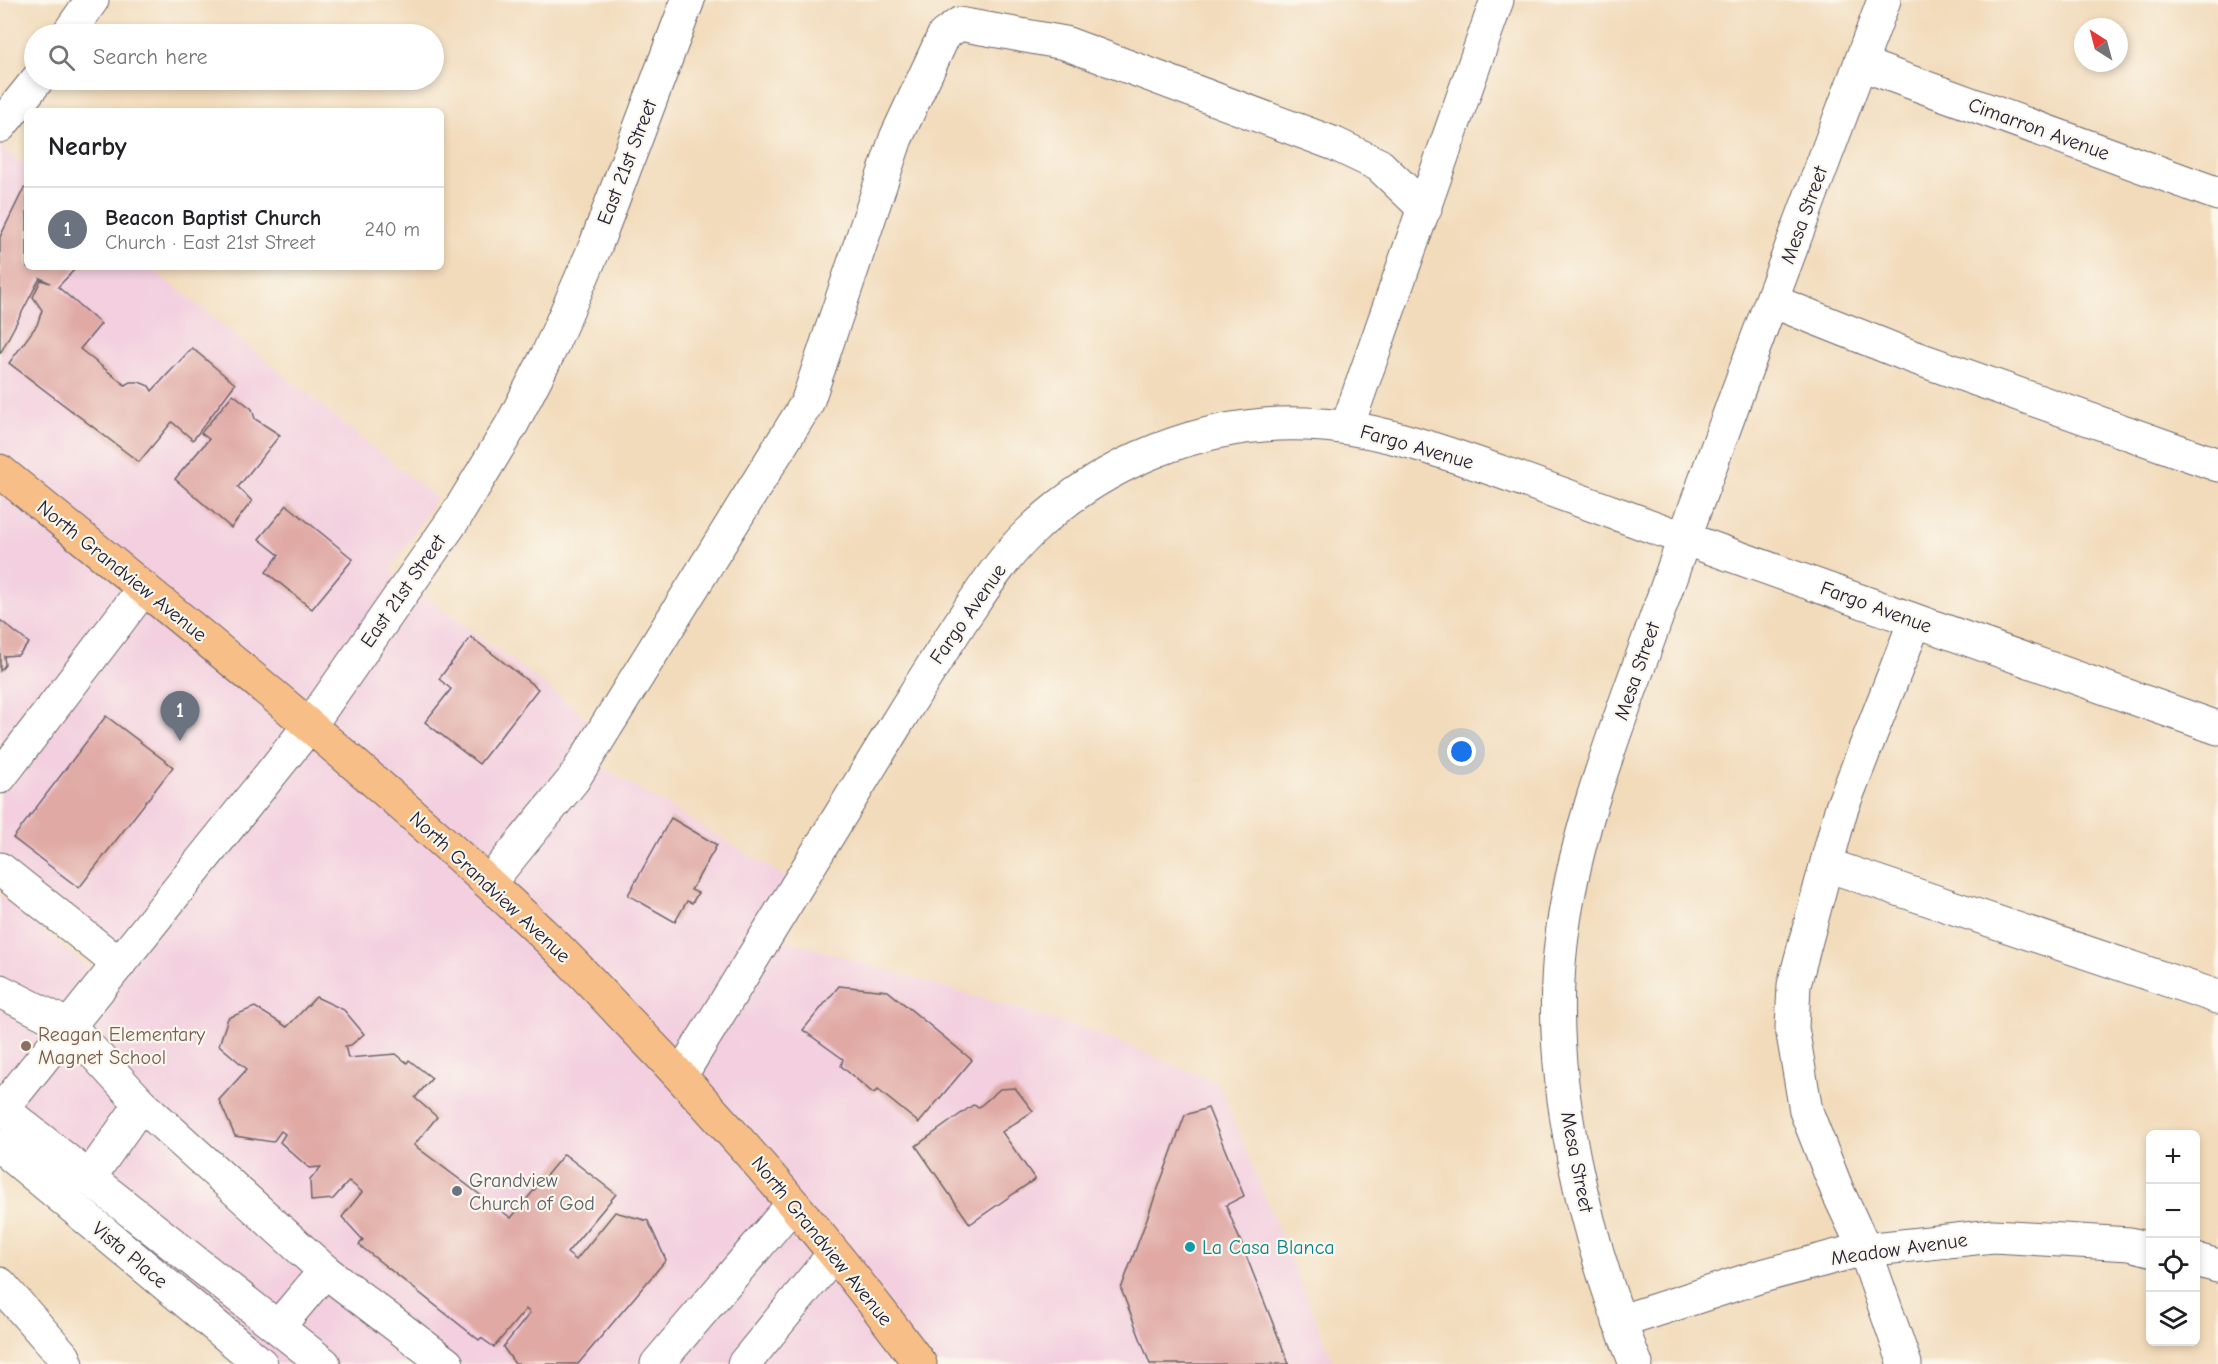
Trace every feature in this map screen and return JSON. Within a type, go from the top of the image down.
[{"type":"main road","name":"North Grandview Avenue","points":[[0,471],[310,724],[544,935],[681,1075],[756,1159],[880,1310],[920,1364]]},
{"type":"street","points":[[75,24],[92,0]]},
{"type":"street","name":"East 21st Street","points":[[1,1111],[310,724],[456,516],[512,424],[548,354],[595,247],[688,0]]},
{"type":"street","points":[[1347,427],[1497,0]]},
{"type":"street","name":"Mesa Street","points":[[1636,1364],[1619,1322],[1580,1191],[1562,1089],[1557,1011],[1560,945],[1570,884],[1597,785],[1684,539],[1884,0]]},
{"type":"street","points":[[489,883],[573,780],[807,403],[897,138],[956,12],[1065,43],[1335,144],[1379,165],[1425,209]]},
{"type":"street","name":"Cimarron Avenue","points":[[1861,64],[2218,194]]},
{"type":"street","points":[[0,126],[29,90]]},
{"type":"street","points":[[1772,301],[1905,354],[2218,465]]},
{"type":"street","name":"Fargo Avenue","points":[[681,1075],[926,675],[991,577],[1025,537],[1055,509],[1102,477],[1163,448],[1192,438],[1244,427],[1305,424],[1347,427],[1411,441],[2218,728]]},
{"type":"street","points":[[0,777],[144,588]]},
{"type":"street","points":[[1905,1364],[1865,1250],[1837,1190],[1806,1111],[1792,1029],[1794,985],[1841,810],[1915,621]]},
{"type":"street","points":[[1827,865],[2218,997]]},
{"type":"street","points":[[0,869],[119,964]]},
{"type":"street","points":[[0,990],[69,1026],[141,1104],[325,1271],[447,1364]]},
{"type":"street","points":[[89,1178],[141,1104]]},
{"type":"street","points":[[1,1111],[324,1364]]},
{"type":"street","name":"Vista Place","points":[[0,1146],[261,1364]]},
{"type":"street","points":[[657,1364],[793,1204]]},
{"type":"street","name":"Meadow Avenue","points":[[1619,1322],[1758,1277],[1865,1250],[1993,1236],[2130,1244],[2146,1248]]},
{"type":"street","points":[[744,1364],[834,1254]]},
{"type":"street","points":[[2200,1261],[2218,1266]]},
{"type":"street","points":[[278,1327],[325,1271]]},
{"type":"street","points":[[0,1284],[68,1364]]},
{"type":"shaded area","points":[[0,146],[24,166],[24,270],[154,270],[436,498],[390,571],[535,677],[596,726],[584,756],[796,883],[770,935],[1094,1032],[1218,1083],[1334,1364],[262,1364],[0,1151],[0,895],[104,981],[121,960],[0,862]]},
{"type":"building","points":[[24,188],[24,270],[74,270],[58,287],[101,324],[80,349],[125,385],[130,382],[139,382],[149,386],[152,391],[192,348],[235,384],[193,440],[172,422],[139,462],[9,363],[37,325],[42,310],[33,297],[41,280],[50,283],[40,278],[0,354],[0,237]]},
{"type":"building","points":[[233,394],[252,409],[255,419],[280,435],[238,487],[252,501],[231,528],[175,479],[209,439],[201,433]]},
{"type":"building","points":[[287,505],[353,559],[312,609],[266,572],[279,555],[259,539]]},
{"type":"building","points":[[0,620],[29,643],[18,655],[4,656],[5,665],[0,671]]},
{"type":"building","points":[[471,637],[538,689],[479,764],[425,722],[451,689],[439,679]]},
{"type":"building","points":[[106,716],[173,767],[79,888],[13,838]]},
{"type":"building","points":[[671,818],[717,845],[691,890],[698,893],[692,903],[687,901],[675,922],[628,895]]},
{"type":"building","points":[[839,986],[888,991],[972,1060],[919,1123],[878,1090],[873,1093],[841,1066],[843,1059],[803,1030]]},
{"type":"building","points":[[316,997],[344,1010],[364,1034],[351,1045],[345,1046],[348,1058],[396,1054],[407,1063],[409,1060],[432,1078],[415,1098],[437,1117],[414,1145],[511,1218],[564,1154],[616,1194],[567,1253],[576,1260],[615,1212],[648,1221],[666,1260],[578,1364],[515,1364],[503,1347],[530,1313],[526,1309],[494,1347],[481,1338],[479,1340],[359,1245],[363,1240],[342,1217],[362,1192],[349,1181],[333,1199],[311,1201],[310,1180],[321,1167],[309,1168],[280,1142],[285,1134],[281,1131],[273,1142],[235,1136],[219,1100],[247,1069],[219,1045],[228,1018],[255,1007],[287,1027]]},
{"type":"building","points":[[1015,1088],[1033,1111],[1002,1132],[1035,1179],[970,1224],[916,1146],[973,1105],[979,1107],[1000,1089]]},
{"type":"building","name":"La Casa Blanca","points":[[1208,1108],[1244,1196],[1226,1205],[1289,1364],[1150,1364],[1121,1289],[1185,1115]]},
{"type":"place","name":"Beacon Baptist Church","points":[[180,741]]},
{"type":"place","name":"Reagan Elementary Magnet School","points":[[26,1046]]},
{"type":"place","name":"Grandview Church of God","points":[[457,1191]]},
{"type":"place","name":"La Casa Blanca","points":[[1190,1247]]}]
